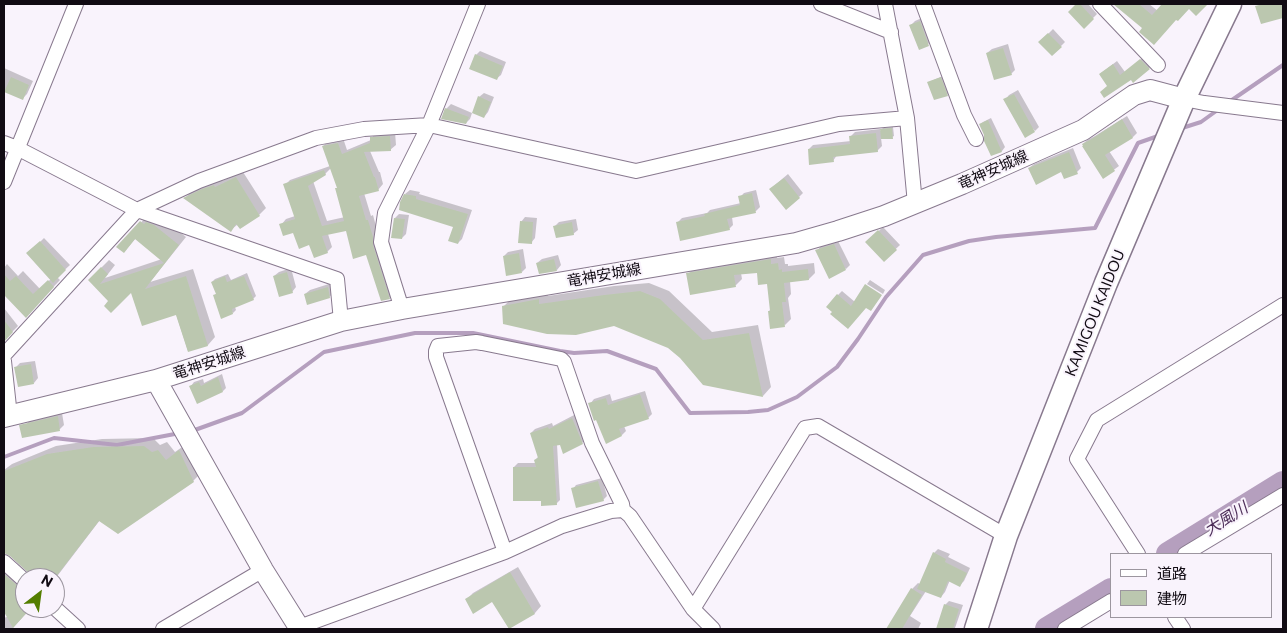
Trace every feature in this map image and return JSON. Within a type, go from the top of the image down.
[{"type":"main road","name":"KAMIGOU KAIDOU","points":[[976,629],[1006,536],[1106,283],[1184,99],[1230,4]]},
{"type":"street","points":[[4,182],[76,4]]},
{"type":"street","points":[[402,309],[381,242],[385,214],[429,125],[478,4]]},
{"type":"street","points":[[821,4],[891,32]]},
{"type":"street","points":[[885,4],[907,118],[915,204]]},
{"type":"street","points":[[923,4],[964,115],[976,139]]},
{"type":"street","points":[[1100,4],[1158,65]]},
{"type":"street","name":"竜神安城線","points":[[7,416],[156,380],[341,321],[402,309],[796,243],[884,216],[970,180],[1083,130],[1134,94],[1150,90],[1184,99]]},
{"type":"street","points":[[1184,99],[1283,113]]},
{"type":"street","points":[[4,356],[137,210],[200,181],[316,138],[364,129],[429,125],[636,171],[839,124],[907,118]]},
{"type":"street","points":[[4,143],[137,210],[336,279],[341,321]]},
{"type":"street","points":[[1137,553],[1077,458],[1097,420],[1283,305]]},
{"type":"street","points":[[505,552],[436,357],[438,346],[476,342],[561,359],[564,362],[592,443],[624,510],[693,609],[713,629]]},
{"type":"street","points":[[4,360],[7,416]]},
{"type":"street","points":[[156,380],[263,570],[299,628],[505,552],[562,526],[611,511],[624,510]]},
{"type":"street","points":[[693,609],[805,428],[818,426],[1006,536]]},
{"type":"street","points":[[1188,553],[1283,495]]},
{"type":"street","points":[[4,562],[15,572]]},
{"type":"street","points":[[163,629],[263,570]]},
{"type":"street","points":[[1065,629],[1110,601]]},
{"type":"street","points":[[65,617],[78,629]]},
{"type":"street","points":[[1177,618],[1183,629]]},
{"type":"building","points":[[1076,4],[1080,4],[1094,19],[1084,29],[1068,12]]},
{"type":"building","points":[[1113,4],[1139,4],[1152,15],[1162,4],[1208,4],[1196,16],[1189,9],[1178,21],[1176,20],[1154,45],[1139,32],[1142,28]]},
{"type":"building","points":[[1283,4],[1283,18],[1261,24],[1255,6]]},
{"type":"building","points":[[920,21],[929,46],[919,50],[909,25]]},
{"type":"building","points":[[1048,33],[1062,47],[1052,56],[1038,42]]},
{"type":"building","points":[[1003,48],[1012,75],[994,80],[986,53]]},
{"type":"building","points":[[475,54],[503,66],[497,80],[469,69]]},
{"type":"building","points":[[1140,59],[1150,69],[1133,83],[1131,80],[1104,98],[1100,92],[1107,86],[1099,74],[1113,64],[1120,75]]},
{"type":"building","points":[[11,77],[29,85],[23,100],[4,92]]},
{"type":"building","points":[[941,77],[948,96],[934,100],[927,82]]},
{"type":"building","points":[[1014,94],[1035,132],[1025,138],[1003,99]]},
{"type":"building","points":[[478,96],[491,102],[484,118],[472,113]]},
{"type":"building","points":[[445,108],[469,117],[466,124],[441,119]]},
{"type":"building","points":[[1122,119],[1133,138],[1105,155],[1115,171],[1103,179],[1082,144]]},
{"type":"building","points":[[988,120],[1002,152],[991,156],[979,124]]},
{"type":"building","points":[[892,128],[893,139],[881,139],[880,129]]},
{"type":"building","points":[[876,133],[878,152],[833,157],[834,162],[809,165],[808,149],[850,144],[849,136]]},
{"type":"building","points":[[390,136],[391,151],[364,152],[379,191],[359,196],[366,220],[368,220],[373,237],[373,245],[390,299],[381,301],[366,255],[353,259],[346,231],[322,236],[328,253],[314,258],[309,245],[299,249],[293,233],[283,236],[279,224],[295,219],[283,184],[324,170],[326,175],[308,186],[322,226],[344,221],[335,188],[337,188],[322,146],[338,143],[342,154],[370,143],[370,137]]},
{"type":"building","points":[[1069,152],[1078,174],[1064,179],[1061,172],[1036,185],[1028,168]]},
{"type":"building","points":[[236,177],[260,216],[240,229],[236,224],[231,232],[183,198],[202,189],[214,185],[215,187]]},
{"type":"building","points":[[784,178],[800,198],[786,210],[769,189]]},
{"type":"building","points":[[752,193],[756,213],[727,219],[730,230],[680,241],[676,222],[705,216],[704,214],[740,205],[738,196]]},
{"type":"building","points":[[404,194],[416,196],[416,199],[468,214],[458,244],[448,241],[453,227],[399,210]]},
{"type":"building","points":[[394,218],[405,219],[402,239],[391,238]]},
{"type":"building","points":[[140,221],[144,224],[146,222],[154,225],[179,245],[145,289],[186,276],[208,346],[188,352],[176,315],[142,326],[131,293],[111,313],[104,306],[108,301],[88,280],[101,267],[108,274],[100,284],[164,263],[135,239],[124,253],[116,247]]},
{"type":"building","points":[[520,221],[533,222],[532,244],[518,243]]},
{"type":"building","points":[[572,222],[574,235],[556,238],[553,226]]},
{"type":"building","points":[[878,230],[897,250],[884,262],[865,242]]},
{"type":"building","points":[[40,241],[66,270],[53,283],[26,253]]},
{"type":"building","points":[[834,244],[846,270],[829,279],[815,250]]},
{"type":"building","points":[[519,253],[522,273],[506,276],[503,256]]},
{"type":"building","points":[[554,259],[557,271],[539,274],[536,263]]},
{"type":"building","points":[[771,259],[771,264],[778,263],[779,270],[782,269],[782,272],[808,269],[809,280],[784,283],[786,302],[782,302],[785,327],[770,329],[767,284],[758,285],[757,273],[734,275],[736,287],[690,295],[686,273]]},
{"type":"building","points":[[287,272],[293,293],[279,297],[273,276]]},
{"type":"building","points":[[4,274],[10,281],[16,276],[33,294],[48,280],[54,287],[26,318],[4,295]]},
{"type":"building","points":[[225,276],[227,282],[244,276],[254,300],[232,309],[233,314],[221,319],[213,295],[216,294],[211,282]]},
{"type":"building","points":[[865,284],[882,295],[871,311],[866,308],[848,329],[830,314],[832,312],[826,307],[837,294],[851,306]]},
{"type":"building","points":[[328,287],[330,298],[307,305],[304,294]]},
{"type":"building","points":[[640,291],[660,299],[703,340],[749,333],[763,397],[703,385],[680,358],[668,348],[614,326],[576,335],[547,334],[503,324],[502,306],[539,299],[539,304]]},
{"type":"building","points":[[4,320],[13,332],[4,342]]},
{"type":"building","points":[[31,364],[34,384],[18,387],[14,367]]},
{"type":"building","points":[[218,377],[223,392],[197,404],[189,386],[199,382],[201,386]]},
{"type":"building","points":[[640,394],[649,419],[619,429],[622,436],[606,444],[596,420],[594,421],[588,403],[606,398],[608,405]]},
{"type":"building","points":[[58,416],[60,431],[22,438],[19,425]]},
{"type":"building","points":[[572,418],[583,444],[563,454],[560,445],[553,446],[557,505],[541,506],[541,501],[513,501],[513,467],[536,467],[534,460],[538,458],[530,433],[548,427],[549,429]]},
{"type":"building","points":[[144,446],[152,452],[158,450],[166,460],[179,450],[194,482],[118,534],[99,521],[63,568],[23,568],[4,553],[4,471],[47,454],[93,447]]},
{"type":"building","points":[[598,481],[604,501],[576,508],[571,488]]},
{"type":"building","points":[[933,552],[946,559],[945,562],[967,573],[960,587],[948,581],[941,598],[917,589]]},
{"type":"building","points":[[510,572],[535,614],[509,629],[492,602],[473,614],[465,599]]},
{"type":"building","points":[[4,574],[15,584],[15,618],[22,618],[13,628],[4,612]]},
{"type":"building","points":[[911,588],[922,595],[902,629],[886,629]]},
{"type":"building","points":[[944,604],[959,609],[953,629],[936,629]]},
{"type":"waterway","points":[[1229,102],[1283,65]]},
{"type":"waterway","points":[[1179,129],[1201,122],[1219,109]]},
{"type":"waterway","points":[[192,431],[242,413],[324,352],[415,333],[473,333],[574,353],[607,351],[656,369],[690,413],[768,410],[797,397],[837,367],[886,297],[923,255],[969,241],[1095,228],[1138,143],[1158,136]]},
{"type":"waterway","points":[[4,457],[54,438],[117,445],[180,433]]},
{"type":"waterway","name":"大風川","points":[[1170,553],[1283,483]]},
{"type":"waterway","name":"大風川","points":[[1047,629],[1110,591]]}]
